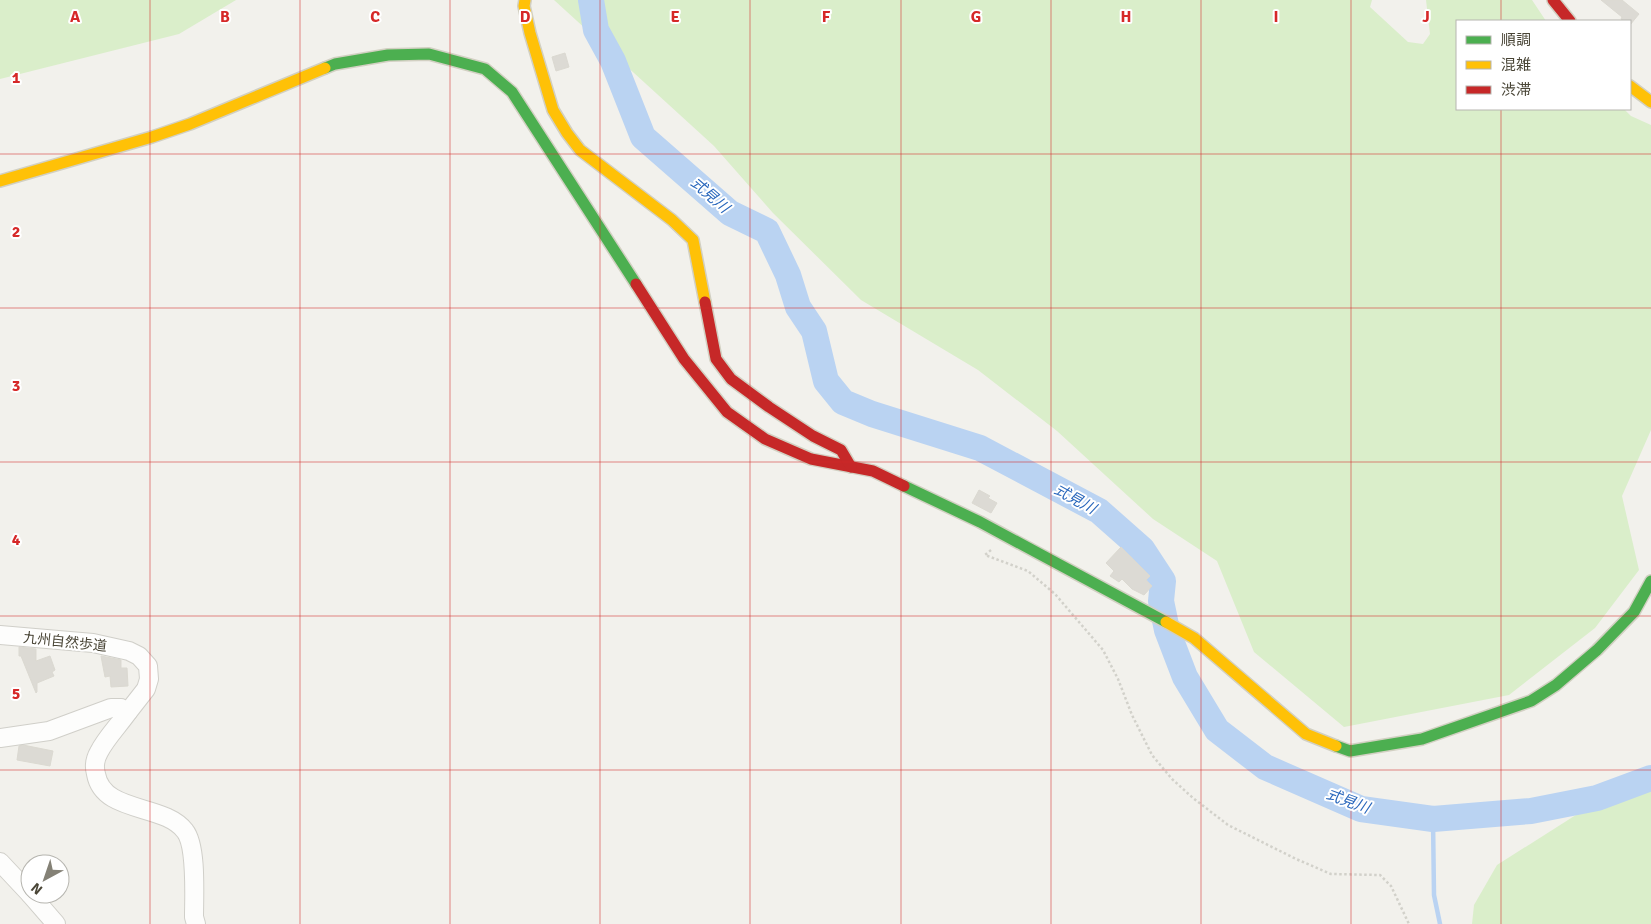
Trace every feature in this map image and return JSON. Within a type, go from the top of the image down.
[{"type":"street","points":[[525,0],[524,6],[542,77],[553,110],[567,133],[580,150],[672,220],[693,240],[716,359],[731,379],[769,407],[813,436],[841,450],[851,467]]},
{"type":"street","points":[[1553,0],[1569,20]]},
{"type":"street","points":[[0,181],[152,137],[190,124],[335,64],[388,55],[429,54],[484,69],[512,92],[684,359],[727,412],[765,439],[811,459],[873,471],[980,522],[1178,628],[1194,638],[1306,734],[1350,751],[1422,739],[1531,701],[1556,685],[1597,650],[1634,612],[1651,581]]},
{"type":"street","points":[[1631,87],[1651,102]]},
{"type":"street","name":"九州自然歩道","points":[[0,635],[93,643],[129,651],[139,656],[148,666],[149,679],[146,690],[99,752],[94,767],[97,780],[106,794],[119,801],[148,810],[176,822],[185,830],[191,841],[194,868],[194,917],[196,924]]},
{"type":"street","points":[[0,738],[49,731],[111,708],[121,708],[128,712]]},
{"type":"street","points":[[0,862],[20,883]]},
{"type":"street","points":[[39,904],[56,924]]},
{"type":"path","points":[[995,545],[985,555],[1028,571],[1055,594],[1103,650],[1152,755],[1172,779],[1228,825],[1296,859],[1331,874],[1380,875],[1391,886],[1409,924]]},
{"type":"green space","points":[[0,0],[236,0],[179,34],[0,79]]},
{"type":"green space","points":[[554,0],[1372,0],[1370,7],[1408,42],[1423,44],[1430,34],[1426,0],[1532,0],[1545,20],[1456,20],[1456,110],[1625,110],[1631,116],[1651,125],[1651,430],[1622,496],[1639,570],[1595,628],[1509,695],[1344,727],[1254,652],[1217,561],[1153,519],[1057,431],[978,370],[861,300],[773,213],[714,146]]},
{"type":"green space","points":[[1651,790],[1651,924],[1472,924],[1474,905],[1497,865],[1579,813]]},
{"type":"building","points":[[1601,0],[1622,0],[1639,14],[1631,24],[1631,20],[1622,20],[1622,17]]},
{"type":"building","points":[[565,53],[569,67],[556,71],[552,57]]},
{"type":"building","points":[[979,490],[990,496],[988,498],[997,503],[991,513],[972,503]]},
{"type":"building","points":[[1121,547],[1150,576],[1146,580],[1152,586],[1144,595],[1132,589],[1122,579],[1119,582],[1110,576],[1114,571],[1106,563]]},
{"type":"building","points":[[19,647],[36,649],[36,661],[50,656],[55,670],[52,672],[54,676],[37,683],[36,693],[21,656],[19,656]]},
{"type":"building","points":[[101,656],[121,660],[121,668],[127,668],[128,686],[111,687],[110,676],[105,677]]},
{"type":"building","points":[[23,745],[53,751],[50,766],[17,760],[19,746]]},
{"type":"waterway","name":"式見川","points":[[591,0],[596,30],[613,61],[643,137],[730,213],[767,231],[788,275],[798,307],[814,331],[826,381],[843,402],[872,414],[980,448],[1099,511],[1142,549],[1163,581],[1161,601],[1167,630],[1185,677],[1217,730],[1265,767],[1361,809],[1433,819],[1531,811],[1597,798],[1651,778]]},
{"type":"waterway","points":[[1433,819],[1434,895],[1440,924]]},
{"type":"traffic: fast","points":[[325,68],[335,64],[388,55],[429,54],[485,69],[512,92],[636,284]]},
{"type":"traffic: fast","points":[[904,486],[980,522],[1166,622]]},
{"type":"traffic: fast","points":[[1336,746],[1350,751],[1422,739],[1531,701],[1556,685],[1597,650],[1634,612],[1651,581]]},
{"type":"traffic: slow","points":[[525,0],[524,6],[530,33],[553,110],[580,150],[672,220],[693,240],[705,302]]},
{"type":"traffic: slow","points":[[0,181],[152,137],[190,124],[325,68]]},
{"type":"traffic: slow","points":[[1631,87],[1651,102]]},
{"type":"traffic: slow","points":[[1166,622],[1194,638],[1306,734],[1336,746]]},
{"type":"traffic: jam","points":[[1553,0],[1569,20]]},
{"type":"traffic: jam","points":[[636,284],[684,359],[727,412],[765,439],[811,459],[873,471],[904,486]]},
{"type":"traffic: jam","points":[[705,302],[716,359],[731,379],[813,436],[841,450],[851,467]]}]
